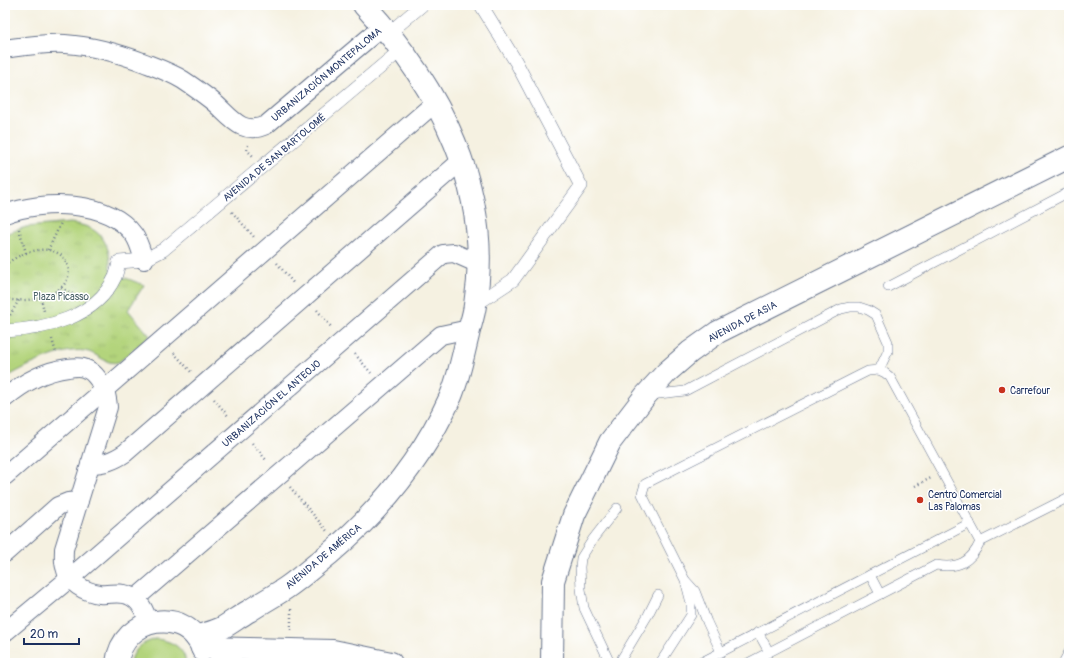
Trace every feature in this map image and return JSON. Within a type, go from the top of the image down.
[{"type":"street","name":"AVENIDA DE AMÉRICA","points":[[201,649],[221,628],[286,588],[343,542],[398,484],[426,445],[452,394],[464,353],[475,305],[479,264],[475,208],[470,188],[448,128],[436,102],[391,36],[364,5]]},
{"type":"street","name":"AVENIDA DE SAN BARTOLOMÉ","points":[[5,331],[26,330],[48,326],[73,317],[92,305],[108,289],[115,276],[119,262],[144,260],[163,250],[262,167],[422,5]]},
{"type":"street","points":[[475,305],[513,280],[581,186],[516,62],[481,5]]},
{"type":"street","name":"URBANIZACIÓN MONTEPALOMA","points":[[250,129],[266,125],[391,36]]},
{"type":"street","points":[[5,49],[36,45],[65,44],[92,47],[116,53],[161,69],[182,79],[211,100],[235,122],[242,127],[250,129]]},
{"type":"street","points":[[5,476],[436,102]]},
{"type":"street","name":"AVENIDA DE ASIA","points":[[552,663],[553,581],[574,515],[610,442],[646,395],[667,372],[690,352],[718,332],[1069,156]]},
{"type":"street","points":[[90,464],[103,464],[114,460],[124,453],[461,161]]},
{"type":"street","points":[[5,214],[14,211],[55,205],[84,207],[104,212],[121,222],[133,234],[140,246],[144,260]]},
{"type":"street","name":"URBANIZACIÓN EL ANTEOJO","points":[[5,632],[70,578],[443,254],[454,252],[479,264]]},
{"type":"street","points":[[135,599],[441,335],[469,329]]},
{"type":"street","points":[[5,398],[15,389],[34,377],[60,369],[76,367],[87,369],[99,380],[108,395],[108,407],[64,549],[65,569],[70,578],[80,587],[90,592],[101,594],[121,593],[135,599],[143,608],[149,623]]},
{"type":"street","points":[[5,553],[58,506],[68,502],[79,501]]},
{"type":"street","points":[[260,604],[251,615],[249,626],[252,640],[257,647],[262,649]]},
{"type":"street","points":[[116,662],[120,649],[127,637],[137,629],[149,623],[162,621],[174,623],[186,629],[201,649],[332,651],[391,663]]},
{"type":"lane","points":[[888,287],[1069,192]]},
{"type":"lane","points":[[646,395],[685,391],[841,309],[850,307],[864,309],[876,315],[888,342],[888,351],[879,370]]},
{"type":"lane","points":[[660,663],[691,615],[691,603],[685,580],[642,494],[645,484],[868,371],[879,370],[886,373],[890,377],[980,542]]},
{"type":"lane","points":[[748,663],[936,565],[947,567],[958,565],[968,560],[976,552],[980,542],[1069,497]]},
{"type":"lane","points":[[610,663],[584,608],[580,567],[581,558],[593,539],[617,508]]},
{"type":"lane","points":[[700,663],[970,523]]},
{"type":"lane","points":[[870,575],[880,594]]},
{"type":"lane","points":[[685,580],[695,591],[721,652]]},
{"type":"lane","points":[[621,663],[622,658],[648,615],[658,595]]},
{"type":"lane","points":[[758,632],[769,652]]},
{"type":"lane","points":[[1063,663],[1069,652]]},
{"type":"path","points":[[250,129],[247,150],[262,167]]},
{"type":"path","points":[[48,250],[69,206]]},
{"type":"path","points":[[5,298],[18,300],[41,298],[55,292],[66,282],[68,276],[68,268],[62,256],[56,252],[48,250],[39,250],[26,253],[16,257],[6,264]]},
{"type":"path","points":[[8,318],[18,300]]},
{"type":"path","points":[[286,588],[291,597],[291,633],[298,633],[299,650]]},
{"type":"green space","name":"Plaza Picasso","points":[[70,223],[89,228],[101,237],[108,251],[110,270],[144,285],[128,310],[150,336],[119,362],[114,363],[106,361],[90,352],[85,351],[66,352],[44,359],[5,378],[5,234],[26,227]]},
{"type":"green space","points":[[155,639],[165,641],[179,648],[185,657],[186,663],[130,663],[139,647],[146,642]]},
{"type":"place","name":"Carrefour","points":[[1002,390]]},
{"type":"place","name":"Centro Comercial Las Palomas","points":[[920,500]]}]
